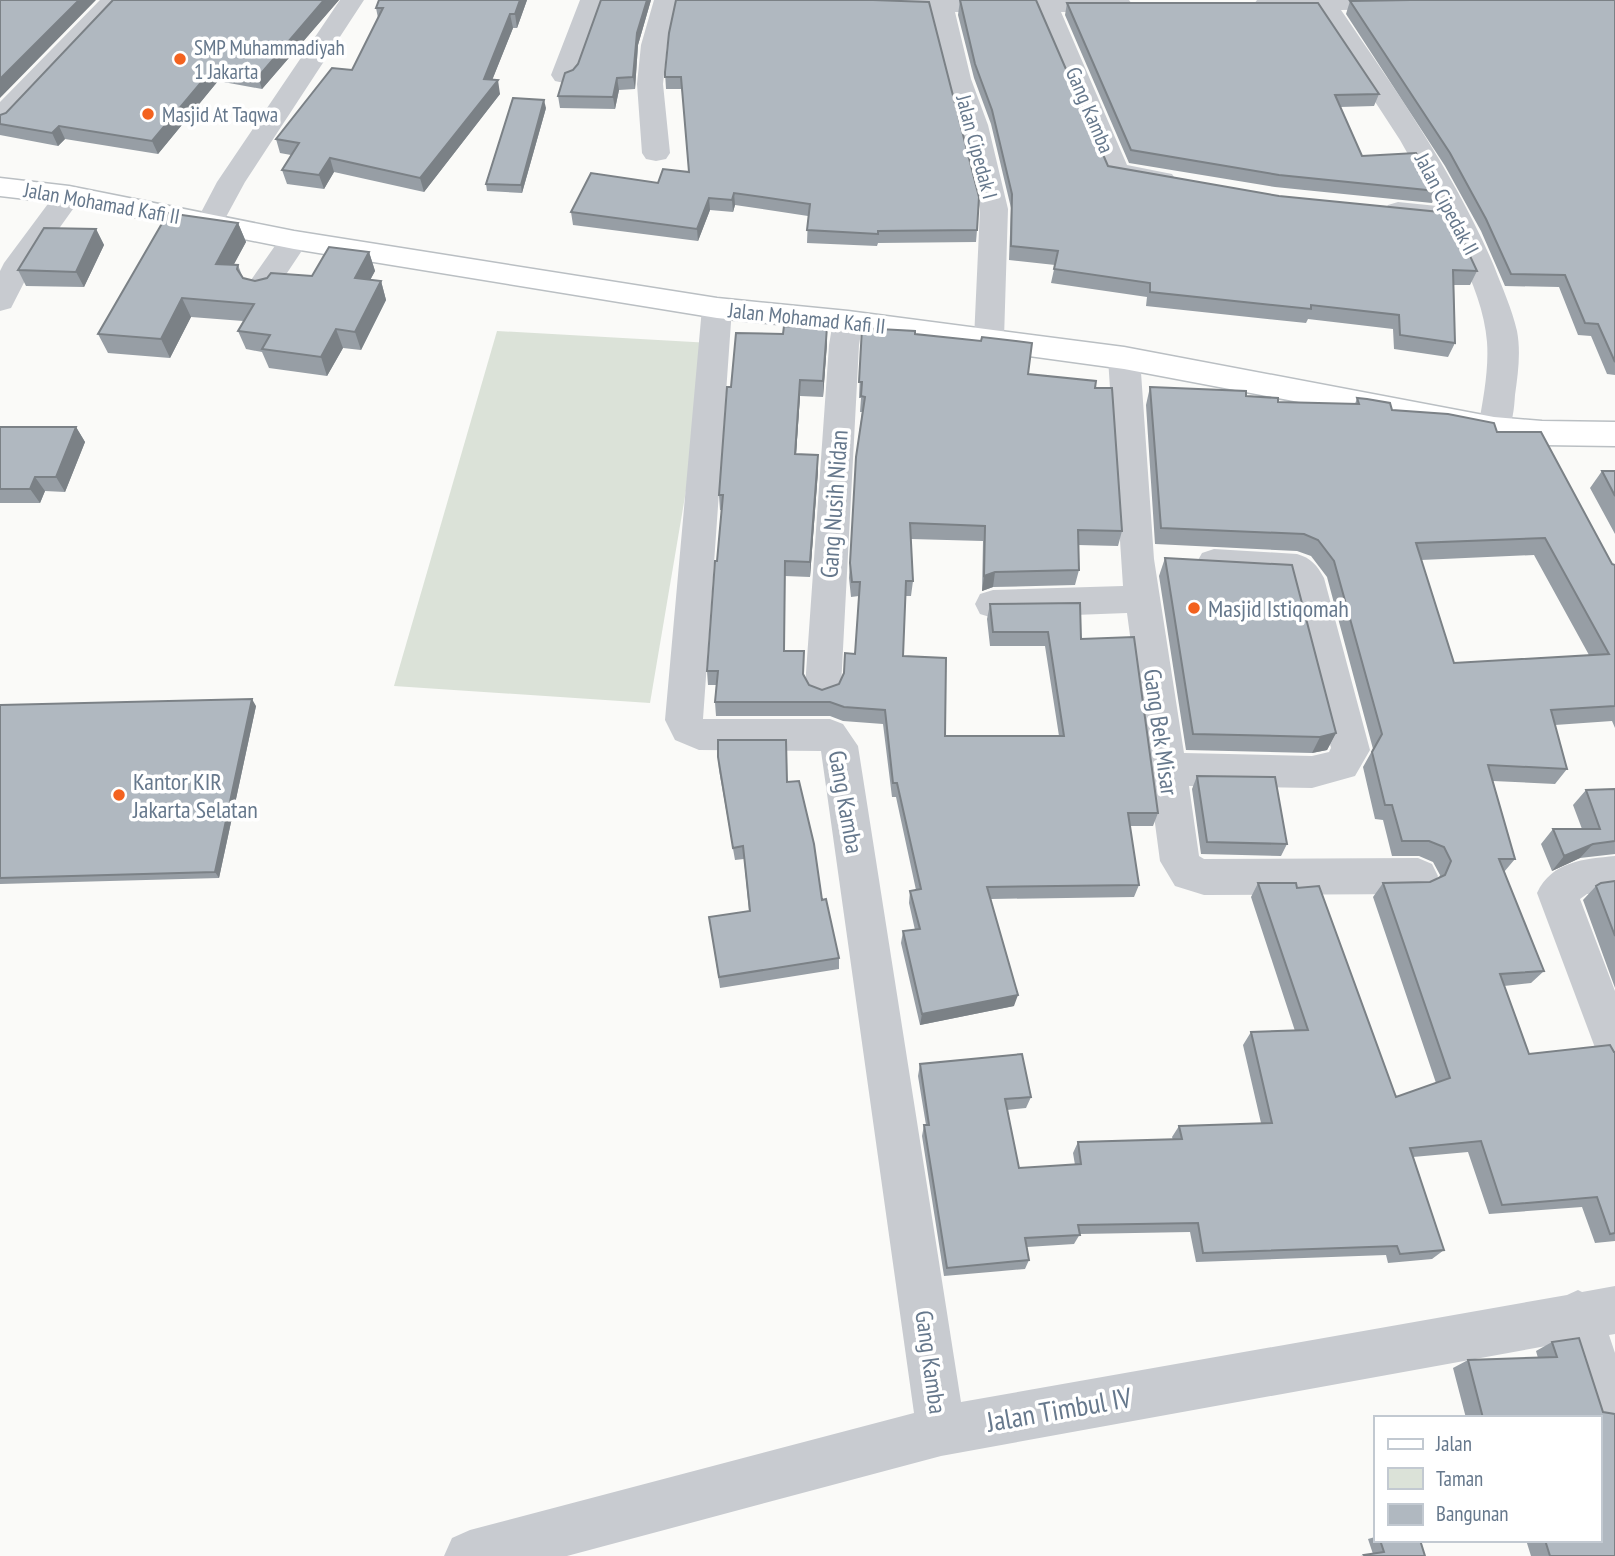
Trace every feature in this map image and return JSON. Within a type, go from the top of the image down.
[{"type":"main road","name":"Jalan Mohamad Kafi II","points":[[0,187],[212,218],[294,240],[717,308],[989,334],[1124,358],[1496,409],[1542,432],[1615,434]]},
{"type":"street","points":[[0,118],[114,0]]},
{"type":"street","points":[[212,218],[231,182],[352,0]]},
{"type":"street","points":[[564,75],[592,0]]},
{"type":"street","points":[[656,153],[650,84],[654,45],[666,0]]},
{"type":"street","points":[[785,0],[1140,4]]},
{"type":"street","points":[[1249,2],[1324,4],[1507,0]]},
{"type":"street","name":"Jalan Cipedak I","points":[[940,2],[994,209],[989,334]]},
{"type":"street","name":"Gang Kamba","points":[[1045,4],[1116,172],[1182,183]]},
{"type":"street","name":"Jalan Cipedak II","points":[[1324,4],[1409,132],[1456,217],[1478,264],[1497,314],[1504,346],[1496,409]]},
{"type":"street","points":[[0,301],[19,263],[69,195]]},
{"type":"street","points":[[1373,209],[1456,217]]},
{"type":"street","points":[[262,287],[294,240]]},
{"type":"street","name":"Gang Kamba","points":[[717,308],[684,720],[688,729],[699,734],[830,735],[839,746],[941,1431]]},
{"type":"street","name":"Gang Nusih Nidan","points":[[823,687],[844,345],[848,321]]},
{"type":"street","name":"Gang Bek Misar","points":[[1124,358],[1137,559],[1180,862],[1189,874],[1205,877],[1418,876]]},
{"type":"street","points":[[1542,432],[1560,468]]},
{"type":"street","points":[[1137,559],[1297,567],[1306,578],[1351,750],[1341,765],[1311,772],[1165,769]]},
{"type":"street","points":[[993,604],[1142,599]]},
{"type":"street","points":[[1615,874],[1579,877],[1558,893],[1615,1047]]},
{"type":"street","points":[[1596,1312],[1615,1426]]},
{"type":"street","name":"Jalan Timbul IV","points":[[470,1556],[941,1431],[1596,1312]]},
{"type":"green space","points":[[497,331],[711,343],[650,703],[394,686]]},
{"type":"building","points":[[0,0],[79,0],[0,79]]},
{"type":"building","points":[[113,0],[324,0],[258,77],[213,68],[152,141],[59,126],[52,133],[0,124],[0,115],[6,113]]},
{"type":"building","points":[[379,0],[520,0],[515,14],[510,14],[484,79],[498,80],[420,178],[330,158],[319,175],[282,170],[299,143],[276,139],[332,68],[352,70],[383,8],[376,8]]},
{"type":"building","points":[[601,0],[647,0],[637,33],[633,77],[617,78],[613,97],[558,96],[565,73],[578,64]]},
{"type":"building","points":[[676,0],[929,2],[979,197],[977,230],[878,231],[878,234],[807,230],[810,204],[734,193],[732,200],[709,198],[697,229],[571,212],[591,173],[658,183],[663,169],[689,172],[681,77],[665,77],[669,33]]},
{"type":"building","points":[[960,0],[1036,0],[1108,166],[1279,196],[1450,213],[1477,271],[1453,270],[1455,343],[1400,335],[1399,315],[1311,305],[1311,309],[1150,292],[1150,283],[1054,269],[1058,251],[1011,246],[1012,194],[992,110],[975,64]]},
{"type":"building","points":[[1615,0],[1615,362],[1598,324],[1585,323],[1565,275],[1511,274],[1486,219],[1450,153],[1350,1]]},
{"type":"building","points":[[1067,3],[1318,3],[1379,94],[1335,95],[1362,156],[1416,153],[1437,191],[1279,175],[1131,150]]},
{"type":"building","points":[[513,98],[544,100],[521,185],[486,184]]},
{"type":"building","points":[[168,213],[238,223],[216,264],[238,265],[237,269],[243,278],[255,281],[267,278],[271,273],[312,276],[329,247],[369,252],[355,278],[381,281],[355,332],[336,329],[321,357],[262,349],[270,335],[238,331],[254,304],[182,298],[161,339],[98,334]]},
{"type":"building","points":[[44,228],[96,229],[76,272],[18,270]]},
{"type":"building","points":[[784,326],[827,327],[823,381],[800,380],[795,454],[818,455],[810,562],[785,561],[784,651],[804,651],[803,674],[809,685],[822,690],[839,684],[844,673],[845,653],[855,654],[860,582],[852,582],[850,563],[856,457],[865,397],[861,396],[862,382],[859,382],[862,328],[915,331],[915,334],[981,341],[982,337],[1032,343],[1028,374],[1096,381],[1095,388],[1112,388],[1122,531],[1078,530],[1079,570],[995,572],[984,576],[985,526],[910,523],[913,581],[906,581],[903,656],[946,658],[945,736],[1064,736],[1048,632],[993,632],[990,604],[1080,603],[1081,639],[1134,637],[1158,813],[1128,813],[1139,885],[987,887],[1018,995],[922,1014],[903,931],[920,929],[910,891],[921,889],[897,783],[893,783],[885,710],[844,707],[830,702],[715,702],[718,671],[707,671],[723,495],[719,495],[727,387],[731,387],[736,333],[783,334]]},
{"type":"building","points":[[1150,387],[1246,391],[1246,396],[1278,398],[1278,402],[1359,404],[1357,398],[1367,399],[1390,403],[1392,410],[1448,414],[1494,423],[1497,432],[1541,432],[1612,564],[1615,565],[1615,706],[1551,710],[1567,769],[1488,765],[1515,859],[1499,859],[1544,971],[1500,974],[1529,1054],[1610,1045],[1615,1052],[1615,1233],[1610,1234],[1597,1197],[1502,1205],[1481,1141],[1410,1148],[1444,1250],[1400,1254],[1397,1246],[1203,1253],[1198,1223],[1078,1225],[1080,1235],[1025,1238],[1029,1260],[947,1268],[924,1125],[929,1125],[920,1064],[1022,1054],[1031,1097],[1005,1099],[1019,1168],[1081,1164],[1078,1142],[1182,1139],[1179,1126],[1272,1123],[1251,1032],[1308,1030],[1258,883],[1296,883],[1297,888],[1319,886],[1396,1097],[1450,1078],[1383,883],[1430,882],[1445,875],[1451,861],[1444,847],[1429,841],[1402,841],[1392,805],[1385,805],[1372,752],[1382,734],[1334,561],[1318,540],[1304,534],[1161,528]],"holes":[[[1545,538],[1609,654],[1454,663],[1416,543]]]},
{"type":"building","points":[[0,427],[76,427],[56,477],[35,477],[30,489],[0,489]]},
{"type":"building","points":[[1602,471],[1615,471],[1615,496]]},
{"type":"building","points":[[1165,558],[1292,565],[1336,733],[1320,737],[1193,734]]},
{"type":"building","name":"Kantor KIR Jakarta Selatan","points":[[252,699],[215,872],[0,878],[0,705]]},
{"type":"building","points":[[718,740],[786,740],[787,782],[799,781],[814,844],[822,900],[826,899],[839,958],[719,977],[709,917],[750,911],[743,846],[733,848],[718,757]]},
{"type":"building","points":[[1197,776],[1275,777],[1287,844],[1207,842]]},
{"type":"building","points":[[1615,789],[1615,841],[1593,844],[1564,856],[1553,829],[1600,829],[1586,790]]},
{"type":"building","points":[[1615,881],[1615,936],[1596,886]]},
{"type":"building","points":[[1579,1338],[1603,1412],[1615,1414],[1615,1556],[1550,1556],[1546,1542],[1601,1542],[1601,1416],[1482,1416],[1468,1360],[1557,1357],[1552,1342]]},
{"type":"building","points":[[1381,1542],[1421,1542],[1425,1556],[1364,1555],[1384,1552]]},
{"type":"place","name":"SMP Muhammadiyah 1 Jakarta","points":[[180,59]]},
{"type":"place","name":"Masjid At Taqwa","points":[[148,114]]},
{"type":"place","name":"Masjid Istiqomah","points":[[1194,608]]},
{"type":"place","name":"Kantor KIR Jakarta Selatan","points":[[119,795]]}]
